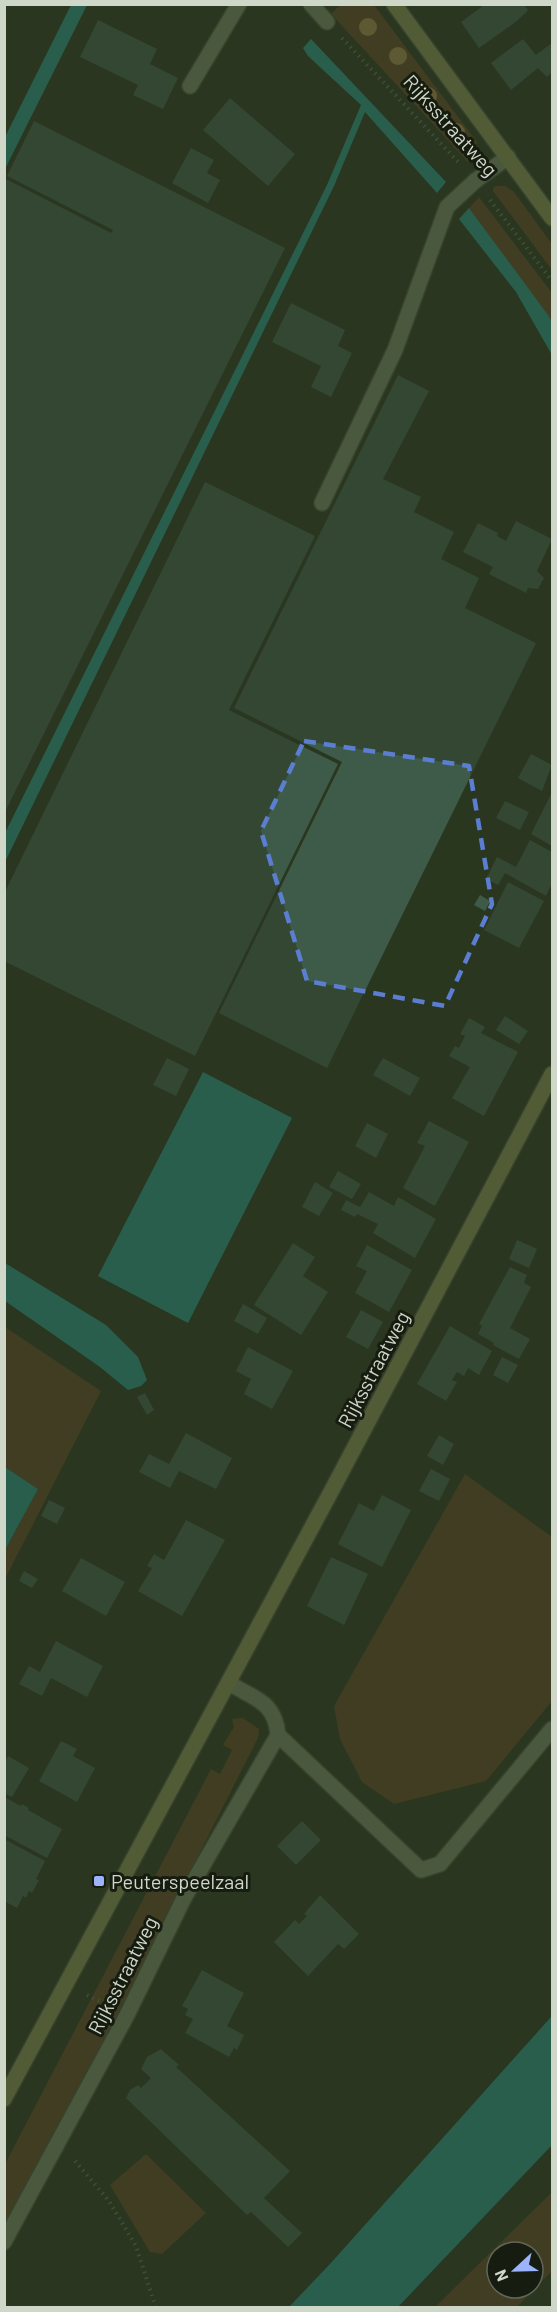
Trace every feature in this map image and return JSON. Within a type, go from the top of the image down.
[{"type":"street","points":[[190,86],[240,4]]},
{"type":"street","points":[[311,4],[327,22]]},
{"type":"street","name":"Rijksstraatweg","points":[[394,4],[552,218]]},
{"type":"street","points":[[322,503],[395,350],[447,207],[475,181],[508,158]]},
{"type":"street","name":"Rijksstraatweg","points":[[4,2099],[229,1683],[552,1074]]},
{"type":"street","points":[[229,1683],[269,1706],[277,1719],[278,1735],[421,1870],[440,1864],[552,1729]]},
{"type":"street","name":"Rijksstraatweg","points":[[4,2242],[127,2015],[184,1898],[278,1735]]},
{"type":"path","name":"Rijksstraatweg","points":[[327,22],[475,181],[552,281]]},
{"type":"path","points":[[66,1984],[127,2015]]},
{"type":"path","points":[[55,2147],[76,2162],[110,2201],[136,2246],[156,2307]]},
{"type":"highlighted area","points":[[304,741],[469,766],[492,904],[445,1006],[307,981],[261,831]]},
{"type":"shaded area","points":[[341,4],[374,5],[477,142],[472,159],[468,162],[331,14]]},
{"type":"shaded area","points":[[496,186],[505,186],[514,192],[552,244],[552,270],[493,191]]},
{"type":"shaded area","points":[[479,197],[552,293],[552,322],[469,208]]},
{"type":"shaded area","points":[[5,1327],[101,1391],[5,1579],[5,1550],[38,1489],[5,1467]]},
{"type":"shaded area","points":[[465,1474],[552,1537],[552,1701],[486,1781],[394,1804],[362,1782],[340,1739],[334,1706]]},
{"type":"shaded area","points":[[243,1718],[259,1729],[258,1738],[5,2235],[5,2164],[211,1769],[220,1774],[232,1750],[223,1745],[234,1727],[232,1719]]},
{"type":"shaded area","points":[[146,2154],[206,2213],[162,2254],[150,2252],[110,2185]]},
{"type":"shaded area","points":[[552,2192],[552,2271],[545,2278],[545,2240],[503,2240]]},
{"type":"shaded area","points":[[485,2258],[485,2300],[524,2300],[517,2307],[435,2307]]},
{"type":"water","points":[[71,5],[87,5],[5,169],[5,137]]},
{"type":"water","points":[[311,39],[446,182],[437,193],[365,112],[334,186],[5,862],[5,833],[327,185],[361,105],[308,56],[303,48]]},
{"type":"water","points":[[469,208],[552,322],[552,355],[516,292],[459,219]]},
{"type":"water","points":[[203,1072],[292,1118],[188,1323],[98,1276]]},
{"type":"water","points":[[5,1263],[106,1325],[138,1357],[147,1380],[141,1386],[128,1390],[100,1367],[5,1301]]},
{"type":"water","points":[[5,1467],[38,1489],[5,1550]]},
{"type":"water","points":[[551,2017],[552,2145],[398,2307],[289,2307],[330,2264]]},
{"type":"building","points":[[484,5],[524,5],[528,10],[517,21],[479,48],[461,22]]},
{"type":"building","points":[[98,20],[157,49],[150,64],[178,78],[163,109],[133,95],[138,85],[80,57]]},
{"type":"building","points":[[523,39],[536,55],[552,43],[552,72],[547,77],[538,68],[511,90],[491,63]]},
{"type":"building","points":[[230,98],[295,154],[268,186],[203,130]]},
{"type":"building","points":[[34,121],[285,248],[4,814],[4,183],[6,179],[111,233],[113,230],[7,176]]},
{"type":"building","points":[[191,148],[214,160],[207,173],[220,180],[208,203],[172,183]]},
{"type":"building","points":[[291,303],[345,330],[338,346],[352,353],[331,397],[311,387],[321,366],[272,342]]},
{"type":"building","points":[[398,375],[429,391],[383,479],[421,497],[414,512],[454,532],[441,559],[479,578],[465,608],[536,643],[327,1068],[219,1013],[342,762],[234,708]]},
{"type":"building","points":[[205,482],[315,536],[229,710],[338,764],[195,1056],[4,961],[4,894]]},
{"type":"building","points":[[516,521],[552,539],[537,571],[544,578],[538,589],[528,588],[526,593],[489,574],[493,567],[463,552],[478,523],[498,533],[497,536],[506,541]]},
{"type":"building","points":[[531,754],[552,765],[542,791],[518,778]]},
{"type":"building","points":[[552,792],[552,846],[531,834]]},
{"type":"building","points":[[505,801],[529,812],[520,830],[496,818]]},
{"type":"building","points":[[530,840],[552,852],[552,883],[546,896],[505,873],[498,885],[486,879],[497,857],[516,867]]},
{"type":"building","points":[[508,882],[544,901],[519,948],[484,930]]},
{"type":"building","points":[[480,895],[490,901],[485,911],[474,905]]},
{"type":"building","points":[[505,1016],[528,1031],[519,1044],[496,1030]]},
{"type":"building","points":[[469,1018],[485,1027],[481,1033],[518,1052],[484,1116],[452,1098],[470,1067],[449,1056],[455,1046],[459,1048],[465,1036],[460,1034]]},
{"type":"building","points":[[167,1058],[189,1069],[176,1096],[153,1085]]},
{"type":"building","points":[[383,1058],[420,1078],[410,1096],[373,1075]]},
{"type":"building","points":[[429,1121],[469,1142],[435,1206],[403,1188],[425,1146],[417,1143]]},
{"type":"building","points":[[367,1123],[388,1134],[376,1158],[355,1146]]},
{"type":"building","points":[[338,1171],[361,1184],[352,1199],[329,1187]]},
{"type":"building","points":[[315,1182],[333,1193],[319,1216],[302,1207]]},
{"type":"building","points":[[369,1192],[394,1206],[398,1197],[436,1219],[415,1258],[373,1233],[378,1224],[357,1214],[355,1217],[341,1210],[346,1200],[360,1207]]},
{"type":"building","points":[[517,1240],[537,1249],[529,1268],[509,1259]]},
{"type":"building","points":[[293,1243],[315,1257],[303,1276],[328,1292],[301,1335],[254,1305]]},
{"type":"building","points":[[367,1245],[412,1270],[389,1312],[355,1293],[367,1271],[356,1266]]},
{"type":"building","points":[[510,1267],[527,1275],[524,1283],[531,1287],[510,1328],[530,1339],[519,1359],[478,1334],[482,1326],[479,1324]]},
{"type":"building","points":[[243,1304],[267,1318],[258,1334],[234,1321]]},
{"type":"building","points":[[361,1310],[383,1322],[368,1349],[346,1337]]},
{"type":"building","points":[[450,1326],[492,1351],[479,1375],[468,1368],[464,1376],[457,1372],[452,1380],[457,1382],[446,1401],[417,1384]]},
{"type":"building","points":[[248,1347],[293,1371],[272,1409],[244,1394],[251,1379],[236,1371]]},
{"type":"building","points":[[502,1357],[518,1365],[508,1383],[493,1375]]},
{"type":"building","points":[[145,1393],[154,1410],[147,1415],[137,1397]]},
{"type":"building","points":[[186,1433],[232,1458],[216,1489],[179,1471],[170,1488],[139,1472],[149,1454],[169,1464]]},
{"type":"building","points":[[439,1435],[454,1444],[443,1465],[427,1456]]},
{"type":"building","points":[[431,1469],[450,1479],[439,1501],[419,1491]]},
{"type":"building","points":[[382,1495],[411,1510],[382,1567],[338,1544],[359,1503],[374,1511]]},
{"type":"building","points":[[49,1500],[65,1508],[57,1524],[41,1516]]},
{"type":"building","points":[[186,1520],[225,1540],[182,1616],[138,1591],[152,1568],[147,1566],[154,1554],[164,1560]]},
{"type":"building","points":[[331,1557],[368,1574],[344,1625],[307,1606]]},
{"type":"building","points":[[81,1558],[125,1582],[106,1616],[62,1591]]},
{"type":"building","points":[[24,1571],[38,1579],[32,1588],[19,1581]]},
{"type":"building","points":[[56,1641],[103,1666],[87,1697],[51,1678],[42,1696],[19,1684],[29,1666],[40,1672]]},
{"type":"building","points":[[61,1741],[77,1749],[73,1756],[95,1768],[77,1802],[39,1781]]},
{"type":"building","points":[[8,1756],[29,1768],[12,1797],[4,1793],[4,1763]]},
{"type":"building","points":[[4,1797],[21,1806],[22,1804],[29,1808],[28,1810],[62,1829],[47,1858],[4,1835]]},
{"type":"building","points":[[302,1821],[321,1840],[296,1865],[277,1846]]},
{"type":"building","points":[[4,1839],[45,1861],[32,1893],[29,1891],[26,1898],[23,1896],[17,1908],[4,1901]]},
{"type":"building","points":[[320,1895],[359,1934],[344,1949],[338,1944],[308,1976],[274,1942],[295,1920],[299,1924],[307,1916],[304,1914]]},
{"type":"building","points":[[202,1970],[244,1993],[227,2026],[244,2035],[237,2050],[234,2048],[229,2057],[185,2033],[193,2019],[185,2015],[188,2009],[182,2006]]},
{"type":"building","points":[[161,2049],[179,2065],[176,2067],[290,2171],[264,2198],[302,2233],[288,2247],[251,2212],[247,2215],[126,2098],[130,2090],[138,2085],[141,2088],[151,2078],[141,2069],[147,2057]]},
{"type":"place","name":"Peuterspeelzaal","points":[[99,1881]]}]
